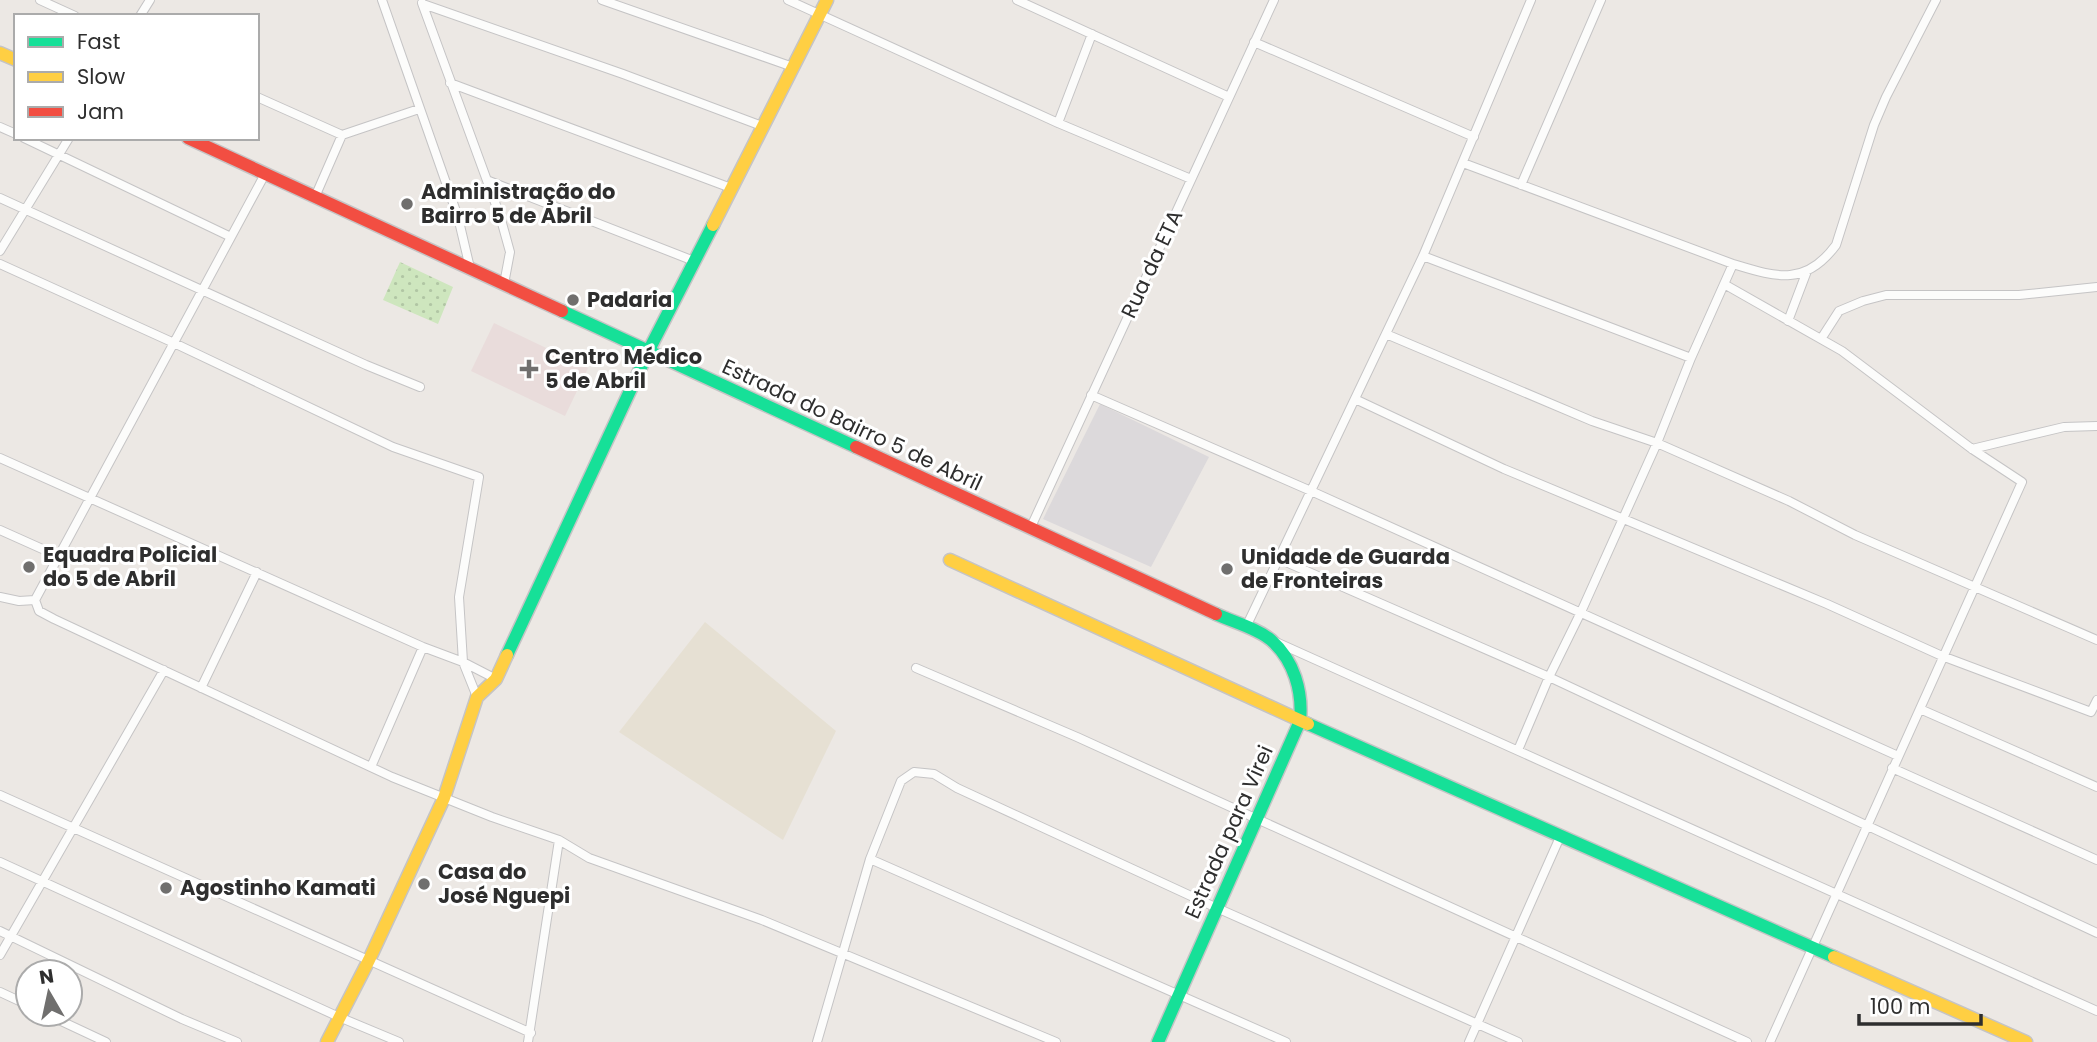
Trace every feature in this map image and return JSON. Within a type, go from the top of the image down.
[{"type":"street","points":[[40,0],[71,14]]},
{"type":"street","points":[[382,0],[458,217],[470,268]]},
{"type":"street","points":[[602,0],[793,67]]},
{"type":"street","points":[[788,0],[1058,123],[1191,179]]},
{"type":"street","points":[[327,1042],[369,960],[443,798],[477,697],[496,679],[649,350],[827,0]]},
{"type":"street","points":[[1017,0],[1229,97]]},
{"type":"street","name":"Rua da ETA","points":[[1030,529],[1273,0]]},
{"type":"street","points":[[1246,627],[1423,256],[1531,0]]},
{"type":"street","points":[[1521,185],[1601,0]]},
{"type":"street","points":[[1463,163],[1733,264],[1776,276],[1807,271],[1826,260],[1836,245],[1874,125],[1936,0]]},
{"type":"street","points":[[422,2],[762,127]]},
{"type":"street","points":[[422,2],[450,83],[489,181],[510,252],[504,284]]},
{"type":"street","points":[[1058,123],[1092,34]]},
{"type":"street","points":[[1254,42],[1474,137]]},
{"type":"street","points":[[450,83],[731,188]]},
{"type":"street","points":[[259,98],[342,135],[419,108]]},
{"type":"street","points":[[316,197],[342,135]]},
{"type":"street","points":[[28,140],[231,237]]},
{"type":"street","points":[[0,251],[68,140]]},
{"type":"street","name":"Estrada do Bairro 5 de Abril","points":[[192,140],[1270,639]]},
{"type":"street","points":[[265,174],[35,600],[39,611],[371,767],[443,798],[559,840],[589,858],[762,920],[1056,1042]]},
{"type":"street","points":[[489,181],[694,261]]},
{"type":"street","points":[[0,198],[419,387]]},
{"type":"street","points":[[1423,256],[1691,358]]},
{"type":"street","points":[[0,264],[393,447],[479,477],[459,597],[463,662],[477,697]]},
{"type":"street","points":[[1518,750],[1657,443],[1733,264]]},
{"type":"street","points":[[1788,321],[1807,271]]},
{"type":"street","points":[[1724,284],[1842,351],[1972,449],[2022,482],[1770,1042]]},
{"type":"street","points":[[1821,339],[1839,311],[1875,296],[2019,295],[2097,287]]},
{"type":"street","points":[[1386,334],[1592,421],[1657,443],[1789,500],[1855,535],[2097,640]]},
{"type":"street","points":[[1091,395],[1311,491],[1898,756]]},
{"type":"street","points":[[1355,400],[1504,469],[1827,604],[1942,656],[2091,712],[2097,701]]},
{"type":"street","points":[[1972,449],[2064,426],[2097,426]]},
{"type":"street","points":[[0,458],[496,679]]},
{"type":"street","points":[[0,530],[58,556]]},
{"type":"street","points":[[1279,559],[1549,677],[2097,933]]},
{"type":"street","points":[[950,561],[2002,1037],[2026,1042]]},
{"type":"street","points":[[201,688],[257,572]]},
{"type":"street","points":[[1,601],[35,600]]},
{"type":"street","points":[[1270,639],[2097,1011]]},
{"type":"street","name":"Estrada para Virei","points":[[1158,1042],[1300,721],[1302,709],[1299,687],[1284,653],[1270,639]]},
{"type":"street","points":[[371,767],[423,647]]},
{"type":"street","points":[[916,668],[1077,737],[1747,1042]]},
{"type":"street","points":[[0,956],[164,670]]},
{"type":"street","points":[[1920,709],[2097,788]]},
{"type":"street","points":[[1892,768],[2097,860]]},
{"type":"street","points":[[817,1042],[870,859],[901,781],[914,772],[934,774],[957,788],[1217,908],[1518,1042]]},
{"type":"street","points":[[0,795],[369,960],[530,1038],[559,840]]},
{"type":"street","points":[[1469,1042],[1560,837]]},
{"type":"street","points":[[870,859],[1286,1042]]},
{"type":"street","points":[[0,862],[399,1042]]},
{"type":"street","points":[[0,930],[182,1019],[237,1042]]},
{"type":"street","points":[[76,1028],[106,1042]]},
{"type":"shaded area","name":"Centro Médico 5 de Abril","points":[[494,323],[588,368],[565,416],[471,371]]},
{"type":"shaded area","points":[[1100,404],[1209,457],[1151,567],[1043,519]]},
{"type":"shaded area","points":[[705,622],[836,731],[783,840],[619,732]]},
{"type":"green space","points":[[400,262],[453,287],[438,324],[383,300]]},
{"type":"traffic: fast","points":[[507,655],[649,350],[713,225]]},
{"type":"traffic: fast","points":[[562,311],[856,447]]},
{"type":"traffic: fast","points":[[1158,1042],[1300,721],[1300,699],[1295,677],[1279,648],[1259,632],[1216,614]]},
{"type":"traffic: fast","points":[[1308,724],[1834,957]]},
{"type":"traffic: slow","points":[[713,225],[827,0]]},
{"type":"traffic: slow","points":[[0,53],[14,59]]},
{"type":"traffic: slow","points":[[950,560],[1308,724]]},
{"type":"traffic: slow","points":[[327,1042],[369,960],[444,798],[477,697],[496,679],[507,655]]},
{"type":"traffic: slow","points":[[1834,957],[2026,1042]]},
{"type":"traffic: jam","points":[[192,140],[562,311]]},
{"type":"traffic: jam","points":[[856,447],[1216,614]]},
{"type":"place","name":"Administração do Bairro 5 de Abril","points":[[407,204]]},
{"type":"place","name":"Padaria","points":[[573,300]]},
{"type":"place","name":"Centro Médico 5 de Abril","points":[[529,369]]},
{"type":"place","name":"Equadra Policial do 5 de Abril","points":[[29,567]]},
{"type":"place","name":"Unidade de Guarda de Fronteiras","points":[[1227,569]]},
{"type":"place","name":"Casa do José Nguepi","points":[[424,884]]},
{"type":"place","name":"Agostinho Kamati","points":[[166,888]]}]
